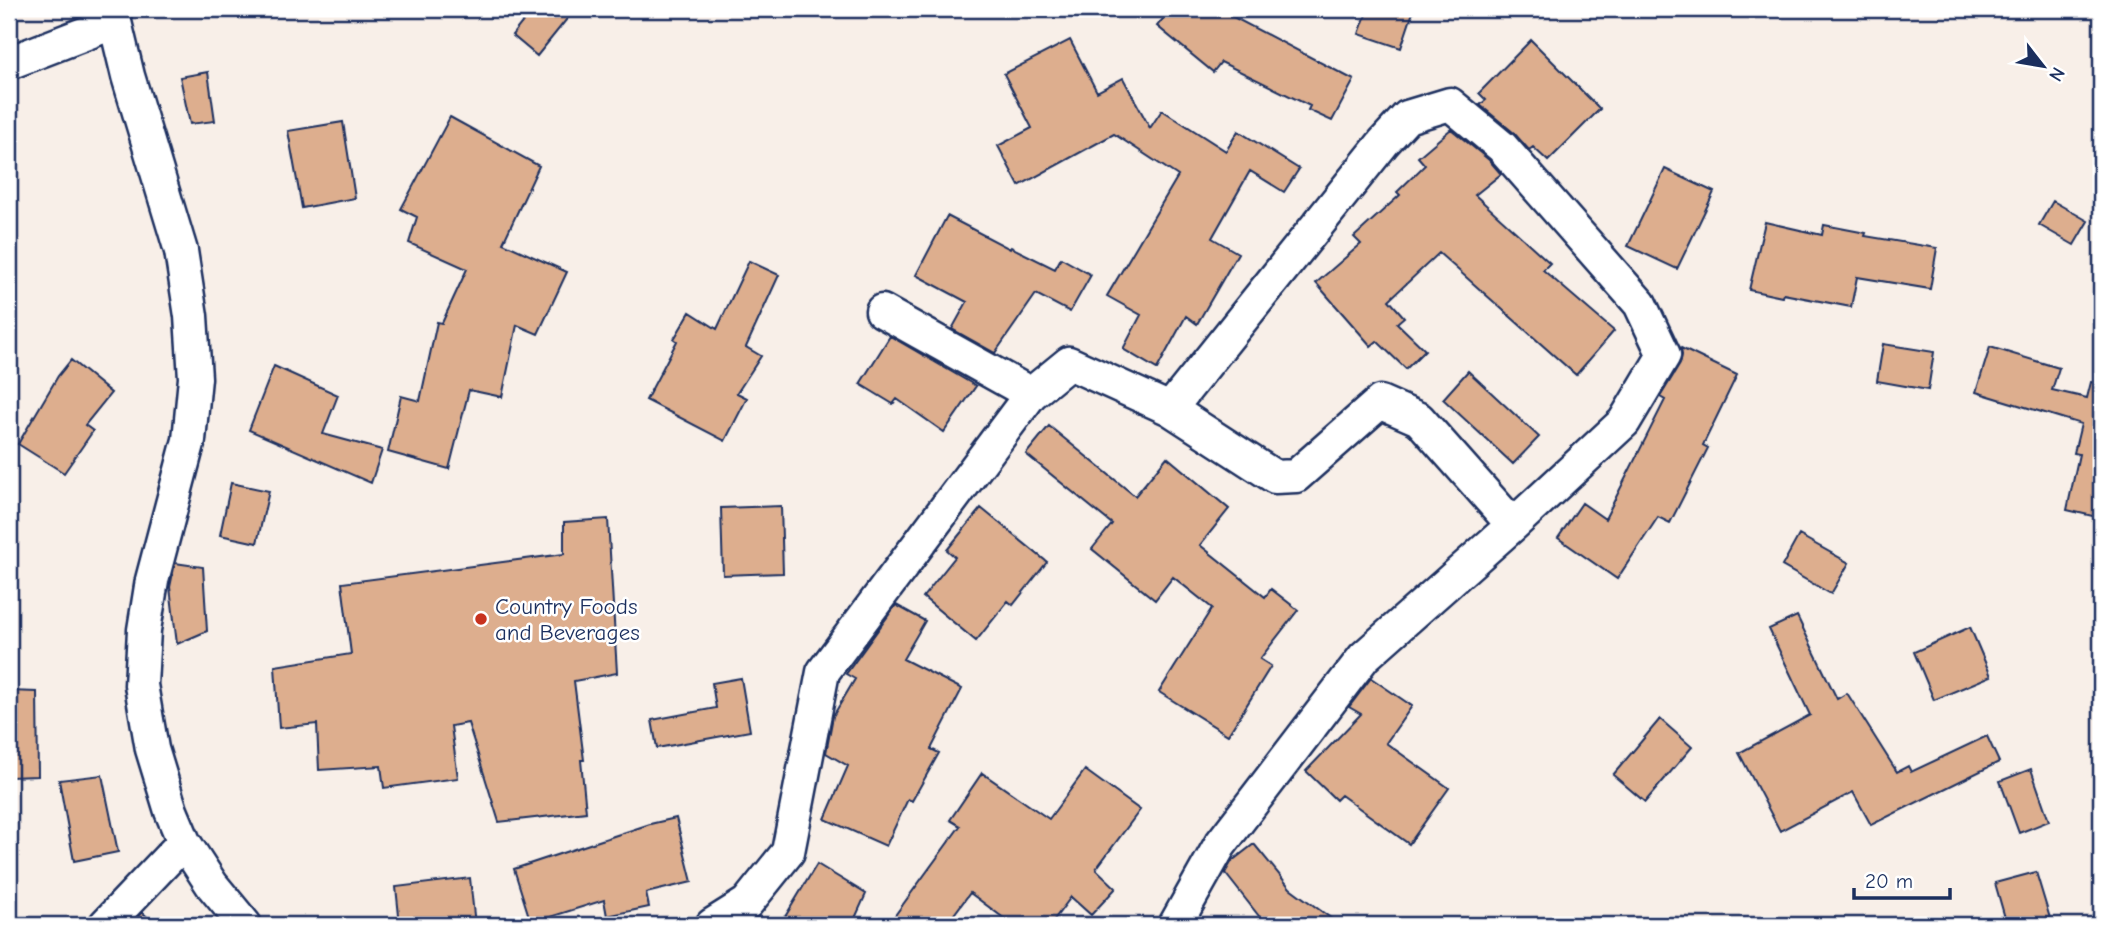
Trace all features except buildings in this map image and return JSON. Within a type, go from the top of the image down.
[{"type":"street","points":[[9,61],[114,16],[151,155],[181,251],[191,316],[195,378],[189,440],[152,580],[144,630],[141,685],[152,749],[171,811],[184,842],[212,886],[245,925]]},
{"type":"street","points":[[1170,409],[1384,142],[1407,117],[1450,104],[1502,147],[1640,304],[1664,355],[1624,422],[1364,657],[1220,845],[1175,925]]},
{"type":"street","points":[[882,311],[1031,394]]},
{"type":"street","points":[[712,925],[747,903],[789,852],[823,672],[1031,394],[1069,363],[1170,409],[1275,477],[1296,476],[1380,402],[1419,418],[1513,524]]},
{"type":"street","points":[[105,925],[184,842]]},
{"type":"place","name":"Country Foods and Beverages","points":[[481,619]]}]
